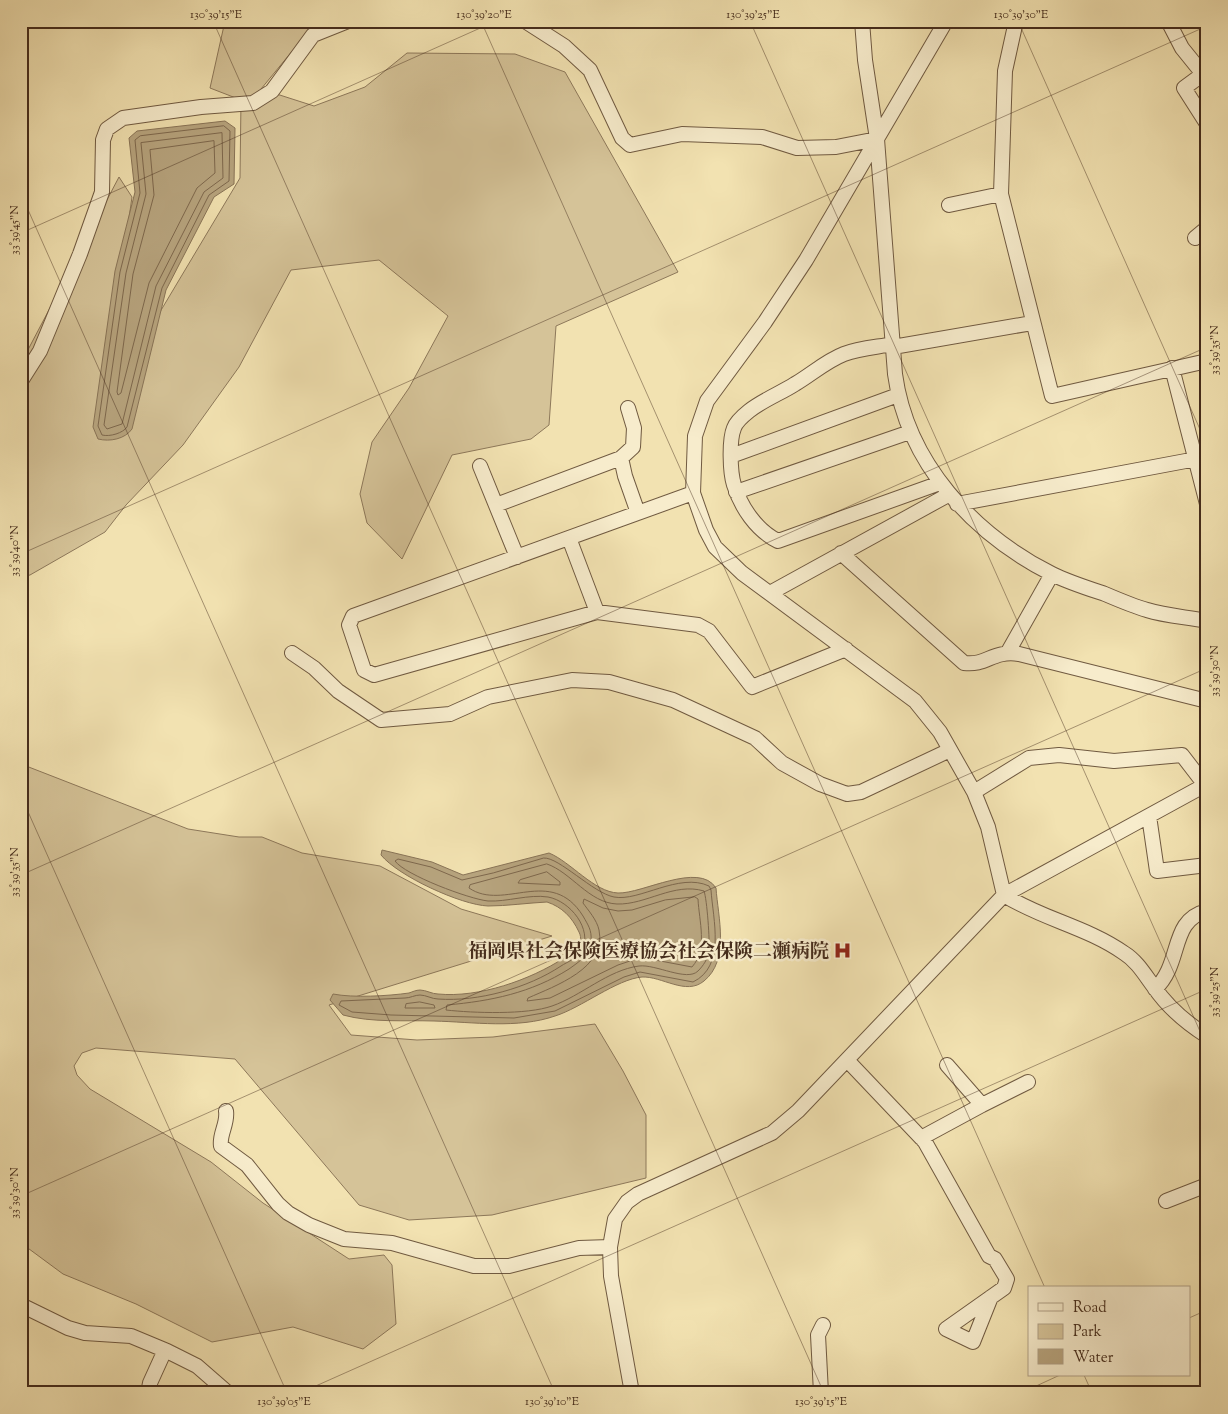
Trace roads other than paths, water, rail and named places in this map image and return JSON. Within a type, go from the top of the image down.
[{"type":"street","points":[[21,381],[40,351],[80,254],[99,201],[102,192],[103,140],[107,129],[123,118],[201,106],[253,103],[272,91],[312,35],[348,21]]},
{"type":"street","points":[[525,21],[564,46],[590,70],[622,138],[630,145],[682,134],[762,137],[796,148],[836,147],[877,139]]},
{"type":"street","points":[[862,21],[865,60],[877,139],[898,395],[910,432],[953,500],[1008,548],[1052,574],[1147,610],[1207,621]]},
{"type":"street","points":[[946,21],[806,260],[765,322],[707,401],[695,436],[693,493],[706,530],[715,547],[742,573],[915,701],[940,732],[974,792],[988,827],[1004,895],[1021,906],[1103,939],[1118,949],[1142,970],[1155,989],[1180,1015],[1207,1036]]},
{"type":"street","points":[[1016,21],[1005,71],[1002,194],[1032,323],[1052,396],[1207,361]]},
{"type":"street","points":[[1168,21],[1182,48],[1205,77],[1184,88],[1207,124]]},
{"type":"street","points":[[949,205],[1002,194]]},
{"type":"street","points":[[1195,238],[1207,228]]},
{"type":"street","points":[[940,482],[778,541],[771,537],[744,510],[736,492],[731,456],[734,428],[749,410],[798,382],[830,360],[847,353],[1032,323]]},
{"type":"street","points":[[1172,368],[1201,458],[1207,504]]},
{"type":"street","points":[[731,456],[898,395]]},
{"type":"street","points":[[496,505],[621,458],[633,447],[634,428],[628,408]]},
{"type":"street","points":[[736,492],[910,432]]},
{"type":"street","points":[[621,458],[638,513]]},
{"type":"street","points":[[770,592],[842,553],[953,500],[1201,458]]},
{"type":"street","points":[[480,466],[517,557]]},
{"type":"street","points":[[693,493],[353,616],[349,625],[364,670],[374,675],[597,612],[698,625],[709,631],[752,687],[846,649]]},
{"type":"street","points":[[569,538],[597,612]]},
{"type":"street","points":[[842,553],[964,663],[976,664],[996,654],[1008,652],[1207,701]]},
{"type":"street","points":[[1008,652],[1052,574]]},
{"type":"street","points":[[292,653],[314,668],[338,691],[381,720],[450,714],[488,697],[572,680],[608,682],[673,700],[747,734],[755,738],[782,762],[820,784],[847,794],[861,792],[950,750]]},
{"type":"street","points":[[632,1393],[611,1276],[610,1247],[615,1219],[627,1202],[638,1194],[772,1133],[798,1111],[1004,895],[1206,784],[1182,755],[1114,761],[1059,755],[1029,758],[974,792]]},
{"type":"street","points":[[1149,816],[1157,871],[1207,865]]},
{"type":"street","points":[[1155,989],[1164,980],[1172,965],[1183,926],[1196,913],[1207,911]]},
{"type":"street","points":[[847,1060],[921,1138],[989,1256],[995,1259],[1007,1279],[1004,1288],[991,1297]]},
{"type":"street","points":[[947,1065],[982,1105]]},
{"type":"street","points":[[921,1138],[1028,1082]]},
{"type":"street","points":[[226,1111],[228,1121],[220,1141],[221,1146],[248,1165],[278,1204],[288,1213],[309,1225],[344,1239],[392,1243],[474,1266],[509,1266],[579,1248],[610,1247]]},
{"type":"street","points":[[1166,1201],[1207,1185]]},
{"type":"street","points":[[21,1305],[68,1328],[85,1333],[131,1336],[165,1350],[197,1366],[228,1393]]},
{"type":"street","points":[[821,1393],[818,1335],[823,1325]]},
{"type":"street","points":[[148,1393],[150,1383],[165,1350]]},
{"type":"water","points":[[225,121],[235,128],[234,184],[214,197],[166,290],[132,429],[117,439],[98,439],[93,427],[115,271],[135,192],[129,138],[137,131]]},
{"type":"water","points":[[382,850],[432,862],[463,875],[549,853],[600,888],[618,893],[684,878],[697,878],[708,881],[716,888],[720,925],[720,950],[717,962],[712,972],[704,981],[697,985],[690,987],[682,986],[642,977],[632,979],[610,988],[565,1012],[541,1020],[495,1024],[388,1021],[354,1018],[343,1015],[330,1000],[333,994],[381,996],[420,990],[436,994],[454,995],[487,990],[520,980],[551,966],[574,950],[580,940],[579,932],[570,917],[552,904],[547,902],[488,906],[462,901],[431,888],[401,872],[381,855]]},
{"type":"place","name":"福岡県社会保険医療協会社会保険二瀬病院","points":[[843,950]]}]
